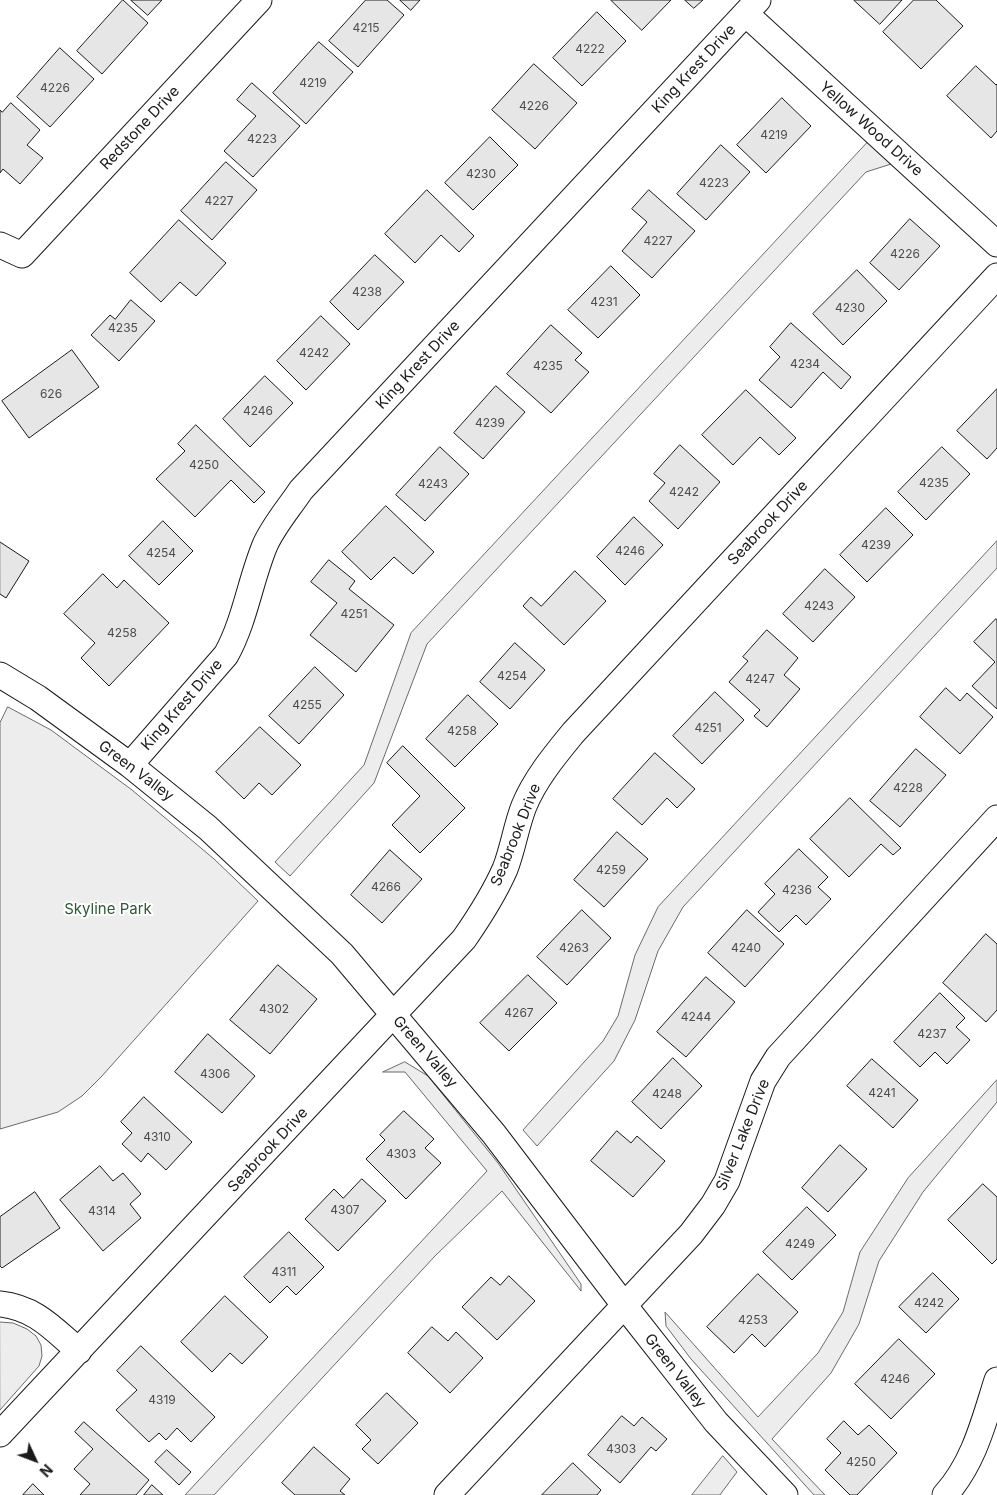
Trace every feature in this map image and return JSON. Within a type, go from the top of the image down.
[{"type":"street","name":"Redstone Drive","points":[[11,250],[259,0]]},
{"type":"street","name":"Yellow Wood Drive","points":[[752,7],[997,244]]},
{"type":"street","name":"King Krest Drive","points":[[130,765],[226,655],[236,637],[265,545],[275,526],[301,490],[752,7]]},
{"type":"street","name":"Seabrook Drive","points":[[0,1434],[464,939],[485,910],[506,868],[524,806],[539,778],[567,740],[997,276]]},
{"type":"street","name":"Green Valley","points":[[0,674],[38,698],[130,765],[208,828],[342,954],[494,1134],[515,1164],[716,1422],[785,1495]]},
{"type":"street","name":"Silver Lake Drive","points":[[447,1495],[691,1234],[713,1205],[727,1181],[763,1081],[778,1057],[997,818]]},
{"type":"street","points":[[0,1304],[27,1310],[45,1321],[79,1351]]},
{"type":"street","points":[[945,1495],[965,1467],[975,1448],[997,1380]]},
{"type":"shaded area","points":[[868,142],[891,164],[866,172],[427,644],[374,783],[290,876],[275,862],[364,765],[411,633]]},
{"type":"shaded area","points":[[997,541],[997,568],[683,907],[658,951],[635,1020],[614,1061],[537,1146],[523,1130],[603,1041],[618,1016],[635,955],[658,907]]},
{"type":"shaded area","name":"Skyline Park","points":[[8,707],[51,730],[132,790],[214,859],[258,901],[82,1096],[58,1112],[0,1129],[0,723]]},
{"type":"shaded area","points":[[405,1062],[428,1076],[498,1163],[581,1284],[581,1291],[502,1191],[435,1256],[214,1495],[185,1495],[487,1171],[405,1072],[383,1072]]},
{"type":"shaded area","points":[[997,1080],[997,1102],[923,1192],[879,1261],[859,1324],[831,1373],[772,1439],[825,1495],[814,1495],[691,1359],[666,1326],[665,1312],[758,1417],[818,1353],[843,1312],[860,1252],[908,1178]]},
{"type":"shaded area","points":[[0,1322],[13,1323],[27,1329],[36,1336],[41,1345],[42,1356],[39,1366],[0,1410]]},
{"type":"shaded area","points":[[723,1456],[737,1472],[720,1495],[692,1495]]},
{"type":"building","points":[[123,0],[148,23],[102,74],[77,51]]},
{"type":"building","points":[[131,0],[162,0],[148,15]]},
{"type":"building","points":[[366,0],[387,0],[404,15],[358,67],[329,41]]},
{"type":"building","points":[[400,0],[420,0],[411,10]]},
{"type":"building","points":[[611,0],[671,0],[642,30]]},
{"type":"building","points":[[685,0],[703,0],[694,8]]},
{"type":"building","points":[[854,0],[902,0],[880,24]]},
{"type":"building","points":[[914,0],[936,0],[963,26],[921,69],[883,32]]},
{"type":"building","points":[[597,12],[626,41],[582,86],[553,58]]},
{"type":"building","points":[[319,42],[353,72],[306,124],[273,93]]},
{"type":"building","points":[[60,48],[94,79],[50,127],[17,97]]},
{"type":"building","points":[[534,64],[577,103],[535,149],[492,110]]},
{"type":"building","points":[[976,66],[997,84],[997,131],[991,138],[947,96]]},
{"type":"building","points":[[252,83],[300,126],[253,177],[224,151],[256,116],[237,100]]},
{"type":"building","points":[[782,98],[811,126],[766,173],[737,145]]},
{"type":"building","points":[[11,103],[40,130],[27,145],[43,158],[20,184],[3,169],[0,173],[0,110],[2,112]]},
{"type":"building","points":[[490,137],[518,165],[473,210],[445,183]]},
{"type":"building","points":[[721,145],[750,172],[706,220],[677,194]]},
{"type":"building","points":[[226,162],[257,190],[212,240],[181,211]]},
{"type":"building","points":[[427,190],[474,236],[459,252],[441,235],[415,263],[385,234]]},
{"type":"building","points":[[649,190],[695,231],[652,278],[622,251],[647,222],[632,209]]},
{"type":"building","points":[[910,219],[940,246],[899,290],[870,263]]},
{"type":"building","points":[[179,220],[226,263],[196,296],[180,282],[161,302],[130,273]]},
{"type":"building","points":[[375,255],[404,282],[358,330],[330,302]]},
{"type":"building","points":[[611,266],[640,295],[598,338],[568,310]]},
{"type":"building","points":[[857,270],[887,301],[843,345],[813,314]]},
{"type":"building","points":[[131,300],[155,321],[119,361],[91,335],[110,315],[115,319]]},
{"type":"building","points":[[321,316],[350,344],[306,390],[277,361]]},
{"type":"building","points":[[791,323],[851,377],[841,389],[823,372],[791,408],[759,380],[780,357],[770,347]]},
{"type":"building","points":[[551,325],[582,353],[575,360],[589,372],[551,413],[507,374]]},
{"type":"building","points":[[72,350],[99,387],[29,438],[2,401]]},
{"type":"building","points":[[265,376],[293,403],[250,447],[223,419]]},
{"type":"building","points":[[496,386],[525,412],[483,459],[454,433]]},
{"type":"building","points":[[997,389],[997,448],[987,459],[957,431]]},
{"type":"building","points":[[746,390],[796,438],[779,455],[760,437],[733,465],[702,435]]},
{"type":"building","points":[[196,425],[265,492],[254,503],[231,480],[195,517],[156,479],[185,451],[178,444]]},
{"type":"building","points":[[680,445],[720,482],[678,529],[649,501],[665,483],[654,474]]},
{"type":"building","points":[[440,447],[469,474],[425,521],[396,495]]},
{"type":"building","points":[[942,447],[970,474],[926,520],[898,492]]},
{"type":"building","points":[[386,506],[434,552],[413,574],[394,557],[371,580],[342,552]]},
{"type":"building","points":[[886,508],[913,535],[867,582],[840,555]]},
{"type":"building","points":[[634,517],[663,545],[625,585],[597,557]]},
{"type":"building","points":[[163,521],[193,551],[159,585],[129,556]]},
{"type":"building","points":[[0,542],[29,561],[6,598],[0,594]]},
{"type":"building","points":[[329,560],[355,581],[349,589],[394,625],[356,672],[310,635],[337,603],[311,582]]},
{"type":"building","points":[[825,569],[855,597],[813,642],[783,614]]},
{"type":"building","points":[[575,571],[606,601],[564,645],[523,606],[531,597],[541,606]]},
{"type":"building","points":[[103,574],[117,588],[124,580],[169,623],[109,686],[81,658],[95,643],[64,614]]},
{"type":"building","points":[[996,619],[997,709],[972,686],[995,662],[974,642]]},
{"type":"building","points":[[767,630],[798,658],[784,675],[800,689],[767,727],[754,716],[760,710],[729,682],[748,661],[743,657]]},
{"type":"building","points":[[515,643],[545,670],[510,709],[480,682]]},
{"type":"building","points":[[315,667],[344,695],[299,744],[269,716]]},
{"type":"building","points":[[946,688],[960,701],[967,693],[993,717],[960,754],[920,717]]},
{"type":"building","points":[[715,692],[744,720],[702,764],[673,736]]},
{"type":"building","points":[[468,695],[498,724],[455,767],[426,739]]},
{"type":"building","points":[[260,727],[301,765],[272,795],[259,783],[244,799],[216,772]]},
{"type":"building","points":[[403,746],[465,808],[420,853],[392,825],[420,796],[387,763]]},
{"type":"building","points":[[916,749],[946,775],[900,827],[870,801]]},
{"type":"building","points":[[655,753],[695,789],[677,808],[667,798],[642,825],[613,799]]},
{"type":"building","points":[[850,798],[901,848],[893,855],[881,844],[849,877],[810,839]]},
{"type":"building","points":[[617,832],[648,859],[604,907],[574,880]]},
{"type":"building","points":[[799,849],[828,877],[818,887],[831,899],[806,925],[796,915],[779,932],[758,912],[775,894],[765,884]]},
{"type":"building","points":[[390,850],[422,879],[382,923],[351,895]]},
{"type":"building","points":[[582,910],[611,938],[567,985],[537,957]]},
{"type":"building","points":[[747,910],[784,944],[745,987],[708,953]]},
{"type":"building","points":[[986,934],[997,944],[997,1010],[986,1022],[943,983]]},
{"type":"building","points":[[278,965],[317,999],[270,1054],[230,1020]]},
{"type":"building","points":[[528,975],[557,1003],[509,1051],[480,1023]]},
{"type":"building","points":[[706,977],[735,1002],[686,1057],[657,1032]]},
{"type":"building","points":[[940,993],[965,1018],[956,1027],[970,1040],[947,1064],[935,1052],[920,1067],[894,1042]]},
{"type":"building","points":[[208,1034],[255,1076],[222,1113],[175,1072]]},
{"type":"building","points":[[673,1058],[702,1086],[661,1129],[632,1102]]},
{"type":"building","points":[[872,1059],[918,1100],[893,1128],[847,1086]]},
{"type":"building","points":[[144,1097],[192,1142],[166,1170],[148,1153],[141,1162],[122,1144],[132,1133],[121,1122]]},
{"type":"building","points":[[404,1111],[434,1139],[425,1148],[441,1163],[406,1199],[366,1159],[385,1140],[380,1135]]},
{"type":"building","points":[[617,1131],[631,1143],[637,1136],[665,1161],[633,1197],[591,1161]]},
{"type":"building","points":[[840,1145],[867,1169],[828,1212],[802,1188]]},
{"type":"building","points":[[100,1166],[113,1181],[123,1173],[141,1194],[130,1204],[141,1218],[103,1251],[60,1200]]},
{"type":"building","points":[[362,1179],[386,1201],[338,1251],[305,1219],[334,1189],[343,1198]]},
{"type":"building","points":[[983,1184],[997,1197],[997,1259],[992,1264],[948,1220]]},
{"type":"building","points":[[35,1192],[60,1228],[2,1268],[0,1266],[0,1217]]},
{"type":"building","points":[[807,1207],[836,1235],[792,1280],[763,1252]]},
{"type":"building","points":[[289,1232],[324,1267],[296,1295],[287,1286],[270,1303],[244,1277]]},
{"type":"building","points":[[933,1273],[959,1299],[926,1333],[899,1307]]},
{"type":"building","points":[[758,1274],[798,1312],[765,1347],[752,1334],[734,1353],[707,1327]]},
{"type":"building","points":[[509,1276],[535,1301],[497,1340],[462,1307],[491,1277],[500,1285]]},
{"type":"building","points":[[225,1296],[268,1337],[242,1364],[230,1353],[212,1372],[181,1342]]},
{"type":"building","points":[[432,1327],[448,1341],[456,1332],[483,1358],[450,1393],[408,1353]]},
{"type":"building","points":[[899,1339],[935,1374],[891,1419],[855,1384]]},
{"type":"building","points":[[141,1346],[215,1417],[191,1442],[177,1428],[166,1440],[159,1433],[149,1442],[116,1410],[137,1390],[117,1371]]},
{"type":"building","points":[[387,1393],[418,1423],[378,1464],[362,1449],[371,1440],[356,1425]]},
{"type":"building","points":[[622,1416],[634,1426],[642,1417],[667,1439],[656,1451],[651,1447],[620,1483],[588,1455]]},
{"type":"building","points":[[844,1421],[858,1435],[869,1425],[897,1453],[857,1495],[850,1495],[825,1470],[841,1453],[827,1439]]},
{"type":"building","points":[[84,1422],[149,1480],[136,1495],[80,1495],[90,1484],[74,1469],[93,1449],[75,1432]]},
{"type":"building","points":[[314,1447],[350,1479],[340,1491],[345,1495],[295,1495],[282,1483]]},
{"type":"building","points":[[167,1450],[191,1472],[179,1485],[155,1462]]},
{"type":"building","points":[[573,1463],[601,1490],[597,1495],[542,1495]]},
{"type":"building","points":[[33,1484],[44,1495],[23,1495]]},
{"type":"building","points":[[152,1485],[163,1495],[144,1495]]}]
